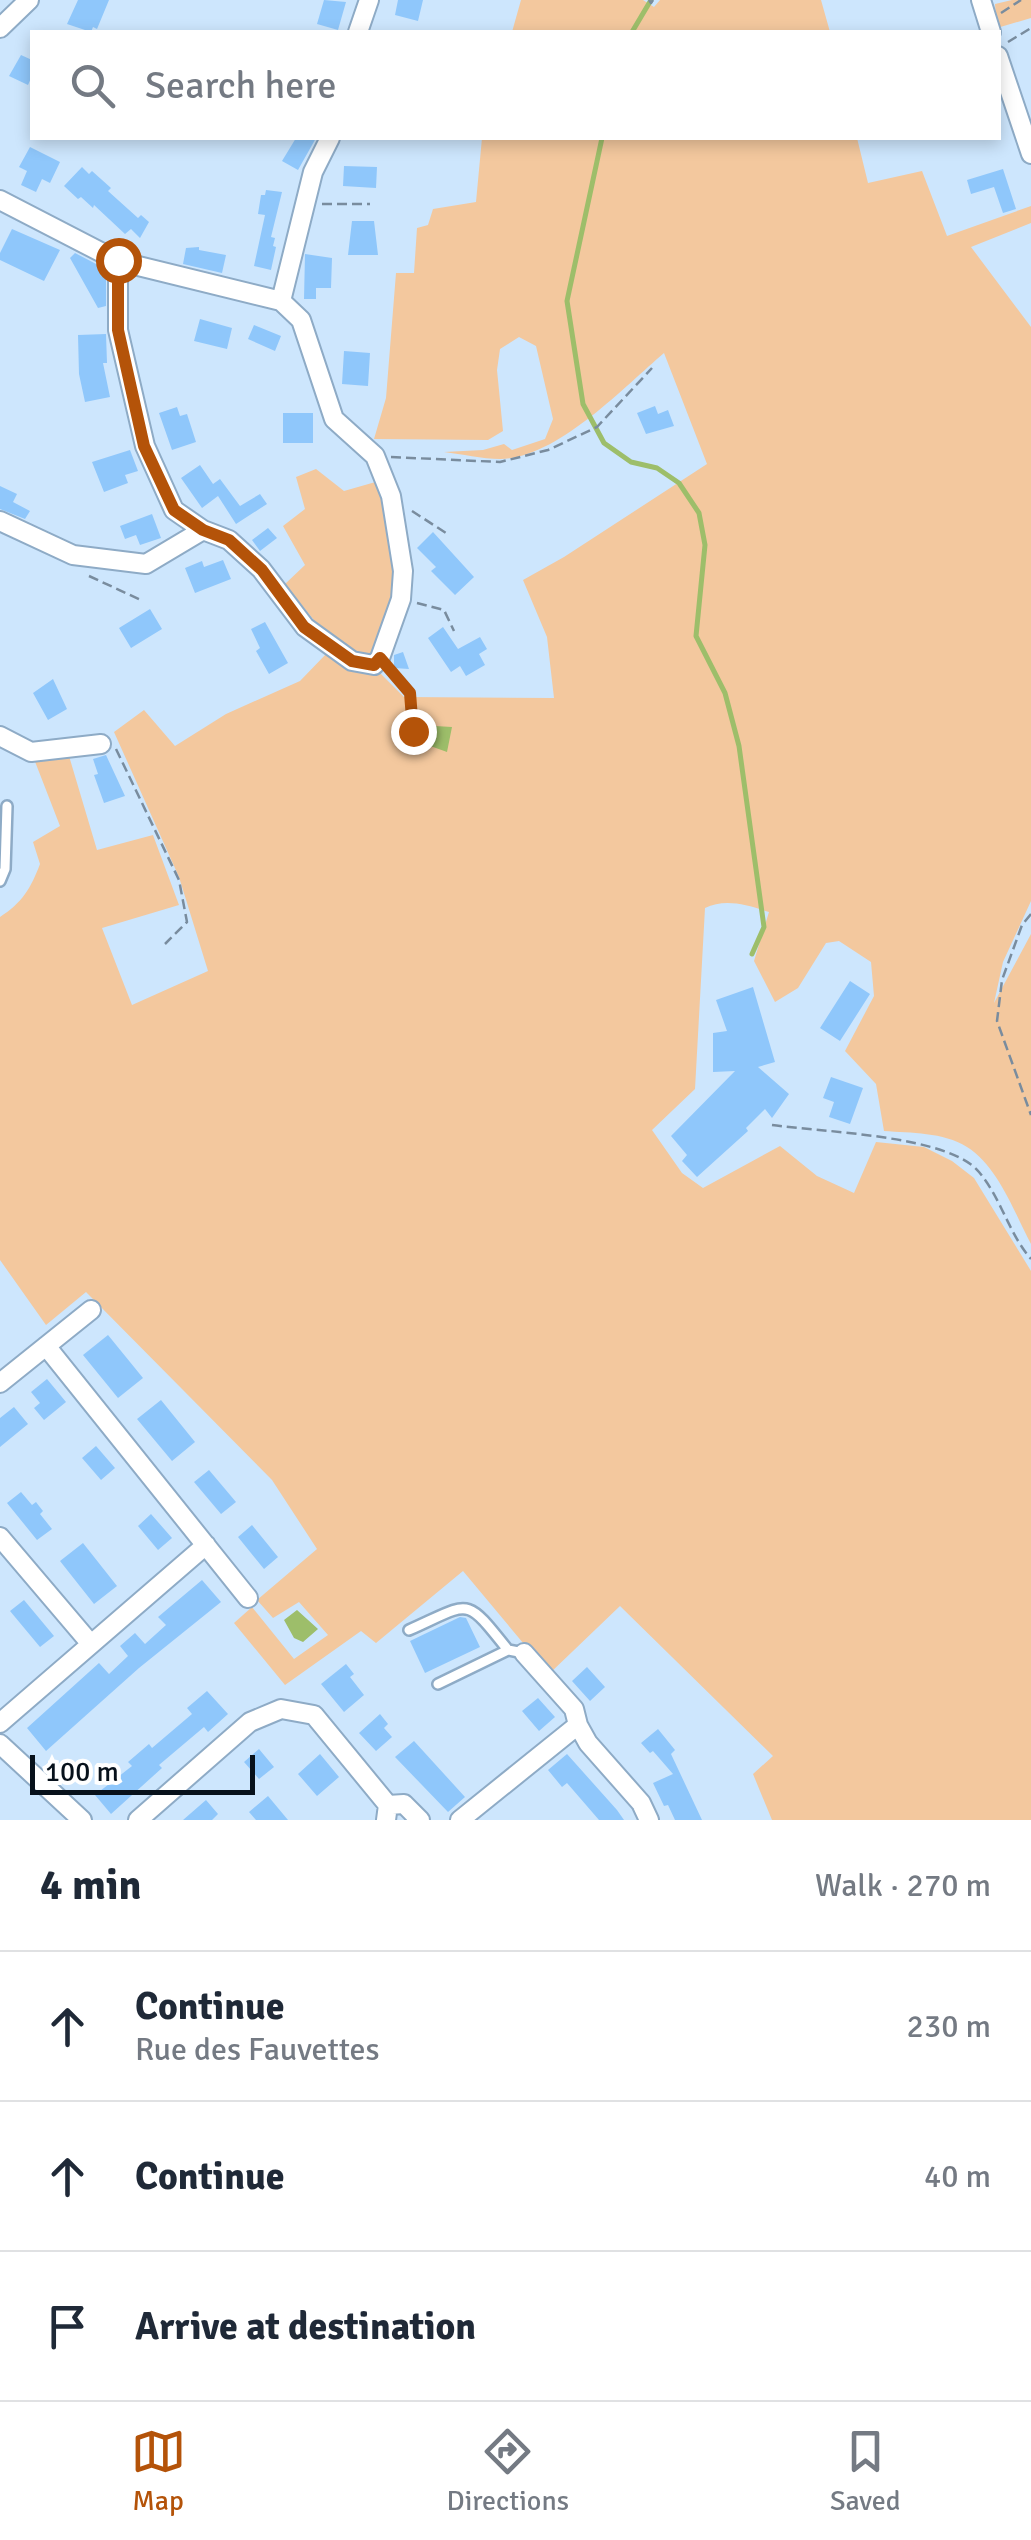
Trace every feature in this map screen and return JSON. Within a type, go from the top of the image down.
[{"type":"street","points":[[0,28],[29,0]]},
{"type":"street","points":[[359,30],[369,0]]},
{"type":"street","points":[[981,0],[990,30]]},
{"type":"street","points":[[1001,65],[1031,154]]},
{"type":"street","points":[[281,302],[313,172],[329,140]]},
{"type":"street","points":[[0,200],[118,260],[281,302],[302,320],[334,419],[375,456],[390,496],[403,572],[401,599],[377,662],[352,661],[304,627],[262,570],[229,540],[203,530],[174,510],[144,446],[118,330],[118,260]]},
{"type":"street","points":[[0,521],[73,555],[146,564],[203,530]]},
{"type":"street","points":[[0,736],[32,752],[102,744]]},
{"type":"street","points":[[0,1383],[90,1310]]},
{"type":"street","points":[[46,1346],[248,1598]]},
{"type":"street","points":[[0,1538],[90,1644]]},
{"type":"street","points":[[0,1723],[206,1544]]},
{"type":"street","points":[[516,1652],[574,1709],[588,1743],[641,1803],[650,1820]]},
{"type":"street","points":[[138,1820],[250,1722],[281,1708],[314,1715],[387,1812],[404,1804],[420,1820]]},
{"type":"street","points":[[460,1820],[578,1725]]},
{"type":"street","points":[[0,1744],[82,1820]]},
{"type":"lane","points":[[0,881],[5,869],[7,806]]},
{"type":"lane","points":[[410,1630],[461,1607],[476,1611],[516,1652],[438,1684]]},
{"type":"path","points":[[1001,46],[1031,28]]},
{"type":"path","points":[[305,204],[370,204]]},
{"type":"path","points":[[375,456],[500,462],[548,450],[597,428],[652,368]]},
{"type":"path","points":[[390,496],[446,533]]},
{"type":"path","points":[[73,555],[89,576],[141,600]]},
{"type":"path","points":[[401,599],[444,610],[454,631]]},
{"type":"path","points":[[377,662],[410,693],[413,731]]},
{"type":"path","points":[[102,744],[112,740],[178,880],[187,922],[165,944]]},
{"type":"path","points":[[1031,914],[1022,925],[1002,980],[997,1021],[1031,1115]]},
{"type":"path","points":[[772,1125],[936,1146],[964,1158],[980,1173],[1031,1258]]},
{"type":"shaded area","points":[[521,0],[643,0],[654,7],[660,0],[821,0],[829,30],[513,30]]},
{"type":"shaded area","points":[[1031,0],[1031,18],[997,28],[995,4]]},
{"type":"shaded area","points":[[482,140],[857,140],[868,183],[922,171],[947,236],[1031,206],[1031,223],[971,247],[1031,327],[1031,901],[1003,962],[994,1003],[1031,934],[1031,1244],[1005,1191],[978,1155],[948,1138],[884,1131],[876,1084],[845,1051],[874,996],[871,962],[839,941],[826,943],[798,988],[775,1002],[754,961],[769,912],[761,909],[729,903],[705,908],[695,1089],[652,1130],[682,1173],[703,1188],[780,1146],[817,1176],[854,1193],[876,1142],[924,1147],[974,1178],[1031,1271],[1031,1820],[772,1820],[753,1774],[773,1756],[620,1606],[549,1674],[463,1571],[376,1643],[361,1631],[285,1685],[234,1623],[252,1607],[294,1659],[328,1635],[299,1602],[273,1618],[257,1600],[317,1549],[272,1480],[86,1292],[46,1325],[0,1260],[0,917],[20,900],[37,873],[40,864],[33,842],[60,826],[34,759],[69,756],[97,850],[153,835],[179,905],[102,928],[132,1005],[208,971],[179,877],[114,732],[144,710],[175,746],[226,714],[300,681],[327,653],[345,664],[381,674],[404,697],[554,698],[547,637],[523,580],[707,464],[664,353],[588,419],[543,447],[500,459],[444,452],[483,450],[504,444],[512,450],[545,439],[553,419],[536,346],[519,337],[500,349],[497,370],[503,431],[488,440],[374,439],[386,398],[396,273],[414,273],[417,228],[428,225],[433,209],[476,202]]},
{"type":"shaded area","points":[[316,469],[344,491],[379,481],[398,570],[397,606],[372,659],[329,639],[285,584],[305,565],[283,526],[305,509],[296,477]]},
{"type":"shaded area","points":[[418,725],[452,727],[447,752],[422,743]]},
{"type":"shaded area","points":[[297,1610],[318,1629],[303,1642],[294,1638],[284,1620]]},
{"type":"building","points":[[78,0],[109,0],[97,29],[67,24]]},
{"type":"building","points":[[324,0],[346,2],[338,30],[317,24]]},
{"type":"building","points":[[398,0],[423,0],[418,21],[395,15]]},
{"type":"building","points":[[21,55],[30,59],[28,85],[9,76]]},
{"type":"building","points":[[295,140],[315,140],[298,170],[282,161]]},
{"type":"building","points":[[30,147],[60,162],[50,183],[42,179],[36,192],[21,185],[27,171],[19,167]]},
{"type":"building","points":[[344,166],[377,167],[376,188],[343,186]]},
{"type":"building","points":[[82,167],[111,188],[108,191],[138,218],[141,215],[149,222],[140,238],[131,229],[125,234],[94,205],[93,208],[81,197],[78,199],[64,186]]},
{"type":"building","points":[[1003,169],[1016,209],[1003,213],[994,187],[971,194],[967,180]]},
{"type":"building","points":[[266,190],[282,192],[271,237],[275,238],[276,247],[271,270],[254,266],[265,215],[258,214],[261,195]]},
{"type":"building","points":[[352,221],[374,221],[378,255],[348,255]]},
{"type":"building","points":[[12,229],[60,250],[44,281],[0,260]]},
{"type":"building","points":[[199,247],[226,255],[222,273],[183,264],[186,248]]},
{"type":"building","points":[[75,253],[100,266],[106,274],[106,306],[98,308],[70,258]]},
{"type":"building","points":[[305,254],[332,258],[331,288],[316,288],[316,299],[304,299]]},
{"type":"building","points":[[200,319],[232,328],[227,349],[194,341]]},
{"type":"building","points":[[254,325],[281,336],[275,351],[248,339]]},
{"type":"building","points":[[106,334],[107,363],[103,363],[110,397],[85,402],[79,374],[78,335]]},
{"type":"building","points":[[344,351],[370,353],[368,386],[342,384]]},
{"type":"building","points":[[655,406],[658,414],[668,410],[674,426],[646,434],[637,413]]},
{"type":"building","points":[[177,407],[180,416],[187,414],[196,442],[172,450],[159,413]]},
{"type":"building","points":[[283,413],[313,413],[313,443],[283,443]]},
{"type":"building","points":[[130,450],[138,471],[125,475],[128,483],[104,492],[92,462]]},
{"type":"building","points":[[200,465],[213,484],[220,479],[240,506],[260,494],[267,504],[236,524],[218,496],[202,508],[181,478]]},
{"type":"building","points":[[0,486],[17,494],[13,502],[30,511],[25,519],[0,509]]},
{"type":"building","points":[[152,514],[161,538],[140,545],[136,535],[125,539],[120,526]]},
{"type":"building","points":[[268,528],[277,538],[260,551],[252,540]]},
{"type":"building","points":[[433,532],[474,577],[455,595],[431,571],[436,567],[417,548]]},
{"type":"building","points":[[223,560],[231,579],[195,593],[185,568],[202,561],[204,567]]},
{"type":"building","points":[[150,609],[162,629],[131,648],[119,628]]},
{"type":"building","points":[[265,622],[288,663],[269,674],[256,651],[260,648],[251,629]]},
{"type":"building","points":[[443,627],[458,649],[480,637],[487,649],[479,654],[485,665],[466,676],[460,666],[451,672],[428,638]]},
{"type":"building","points":[[403,652],[409,669],[394,668],[394,655]]},
{"type":"building","points":[[53,679],[67,709],[48,720],[33,693]]},
{"type":"building","points":[[106,755],[125,796],[104,803],[93,759]]},
{"type":"building","points":[[850,981],[870,994],[840,1041],[820,1028]]},
{"type":"building","points":[[753,987],[775,1062],[758,1067],[789,1094],[772,1118],[765,1109],[746,1128],[748,1131],[697,1177],[682,1161],[687,1155],[671,1136],[735,1071],[713,1072],[713,1033],[727,1031],[716,1000]]},
{"type":"building","points":[[831,1077],[863,1088],[850,1124],[829,1117],[834,1102],[823,1098]]},
{"type":"building","points":[[108,1335],[143,1378],[118,1398],[83,1355]]},
{"type":"building","points":[[47,1379],[66,1402],[44,1420],[34,1408],[40,1403],[31,1392]]},
{"type":"building","points":[[161,1400],[195,1442],[172,1461],[137,1419]]},
{"type":"building","points":[[14,1407],[28,1424],[0,1447],[0,1418]]},
{"type":"building","points":[[96,1446],[115,1468],[101,1480],[82,1458]]},
{"type":"building","points":[[209,1470],[236,1502],[221,1514],[194,1482]]},
{"type":"building","points":[[21,1492],[32,1505],[36,1502],[52,1529],[37,1540],[7,1503]]},
{"type":"building","points":[[151,1514],[172,1538],[158,1550],[138,1526]]},
{"type":"building","points":[[252,1525],[278,1557],[264,1569],[238,1537]]},
{"type":"building","points":[[83,1543],[117,1586],[94,1604],[60,1561]]},
{"type":"building","points":[[202,1580],[221,1602],[46,1751],[27,1728],[99,1663],[109,1674],[128,1656],[120,1646],[135,1633],[145,1644],[166,1625],[158,1617]]},
{"type":"building","points":[[24,1600],[54,1636],[40,1647],[10,1611]]},
{"type":"building","points":[[460,1617],[466,1618],[480,1647],[425,1673],[410,1641]]},
{"type":"building","points":[[346,1664],[354,1674],[350,1677],[364,1695],[344,1712],[321,1684]]},
{"type":"building","points":[[587,1667],[605,1687],[590,1701],[572,1681]]},
{"type":"building","points":[[207,1691],[228,1714],[208,1732],[204,1727],[159,1765],[162,1768],[111,1814],[95,1795],[132,1766],[128,1762],[149,1744],[152,1748],[192,1714],[187,1708]]},
{"type":"building","points":[[538,1698],[555,1717],[539,1731],[522,1711]]},
{"type":"building","points":[[380,1714],[392,1737],[376,1751],[359,1733]]},
{"type":"building","points":[[658,1729],[675,1750],[671,1754],[702,1820],[675,1820],[668,1805],[664,1806],[653,1783],[673,1774],[641,1743]]},
{"type":"building","points":[[414,1741],[465,1797],[448,1812],[395,1757]]},
{"type":"building","points":[[259,1749],[274,1767],[259,1779],[244,1762]]},
{"type":"building","points":[[320,1754],[339,1777],[317,1796],[298,1774]]},
{"type":"building","points":[[567,1754],[624,1820],[599,1820],[567,1783],[562,1787],[548,1770]]},
{"type":"building","points":[[268,1796],[288,1820],[256,1820],[249,1812]]},
{"type":"building","points":[[206,1800],[218,1814],[212,1820],[183,1820]]},
{"type":"waterway","points":[[633,30],[651,0]]},
{"type":"waterway","points":[[602,140],[567,301],[583,404],[604,443],[631,462],[657,468],[679,483],[699,513],[705,545],[696,636],[725,693],[739,746],[764,927],[752,954]]},
{"type":"route","points":[[118,260],[118,330],[144,446],[174,510],[203,530],[229,540],[262,570],[304,627],[352,661],[374,665],[380,658],[410,693],[413,731]]}]
